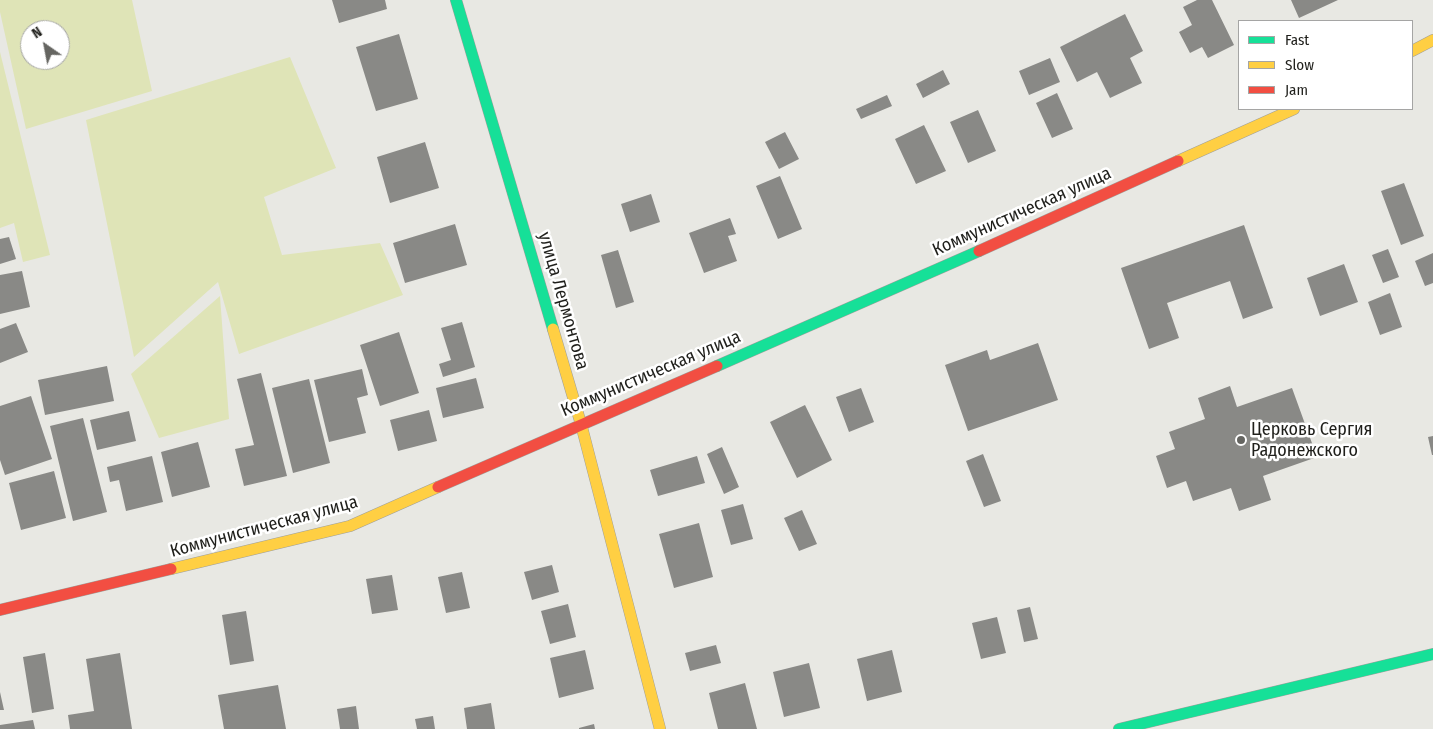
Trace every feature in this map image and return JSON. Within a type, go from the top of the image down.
[{"type":"street","name":"улица Лермонтова","points":[[456,0],[581,424],[660,729]]},
{"type":"street","points":[[1413,50],[1433,40]]},
{"type":"street","name":"Коммунистическая улица","points":[[0,610],[350,526],[968,256],[1292,110]]},
{"type":"street","points":[[1119,729],[1433,654]]},
{"type":"green space","points":[[0,0],[132,0],[152,91],[26,129],[0,12]]},
{"type":"green space","points":[[0,52],[50,255],[23,262],[14,223],[0,228]]},
{"type":"green space","points":[[290,57],[336,168],[264,197],[282,255],[380,243],[403,295],[239,354],[218,282],[134,357],[86,120]]},
{"type":"green space","points":[[220,296],[229,419],[159,438],[131,374]]},
{"type":"building","points":[[332,0],[385,0],[387,9],[339,23]]},
{"type":"building","points":[[1197,0],[1212,0],[1234,45],[1208,58],[1202,47],[1190,53],[1179,32],[1192,25],[1183,7]]},
{"type":"building","points":[[1291,0],[1338,0],[1299,18]]},
{"type":"building","points":[[1125,14],[1143,51],[1130,58],[1142,83],[1110,98],[1097,72],[1077,82],[1060,47]]},
{"type":"building","points":[[399,34],[418,99],[376,111],[356,47]]},
{"type":"building","points":[[1050,58],[1060,82],[1029,95],[1019,71]]},
{"type":"building","points":[[943,70],[950,84],[923,98],[916,84]]},
{"type":"building","points":[[1057,93],[1073,129],[1052,138],[1036,103]]},
{"type":"building","points":[[887,95],[892,106],[861,119],[856,109]]},
{"type":"building","points":[[978,110],[996,151],[968,163],[950,122]]},
{"type":"building","points":[[924,125],[946,171],[916,184],[895,139]]},
{"type":"building","points":[[785,132],[799,159],[779,169],[765,142]]},
{"type":"building","points":[[425,142],[439,188],[390,203],[377,157]]},
{"type":"building","points":[[780,176],[802,229],[778,239],[756,186]]},
{"type":"building","points":[[1404,183],[1424,236],[1401,245],[1381,191]]},
{"type":"building","points":[[651,194],[660,222],[630,232],[621,204]]},
{"type":"building","points":[[730,218],[736,234],[728,236],[737,261],[704,273],[689,233]]},
{"type":"building","points":[[455,224],[467,265],[405,283],[393,243]]},
{"type":"building","points":[[1244,225],[1273,308],[1243,319],[1230,281],[1167,303],[1179,338],[1149,349],[1121,268]]},
{"type":"building","points":[[9,237],[16,259],[0,264],[0,239]]},
{"type":"building","points":[[1388,249],[1399,277],[1383,283],[1372,255]]},
{"type":"building","points":[[618,250],[634,302],[616,308],[601,255]]},
{"type":"building","points":[[1433,253],[1433,283],[1425,286],[1415,261]]},
{"type":"building","points":[[1344,264],[1358,302],[1320,316],[1307,278]]},
{"type":"building","points":[[22,271],[30,307],[0,314],[0,275]]},
{"type":"building","points":[[1390,293],[1402,327],[1380,335],[1368,302]]},
{"type":"building","points":[[462,322],[475,367],[443,377],[439,364],[451,360],[441,328]]},
{"type":"building","points":[[16,323],[28,352],[0,363],[0,329]]},
{"type":"building","points":[[399,332],[419,393],[380,406],[360,345]]},
{"type":"building","points":[[1038,343],[1058,400],[968,431],[945,365],[987,350],[990,360]]},
{"type":"building","points":[[107,366],[114,401],[45,415],[38,380]]},
{"type":"building","points":[[362,369],[368,395],[357,398],[366,433],[329,442],[314,380]]},
{"type":"building","points":[[261,373],[287,476],[244,486],[235,449],[254,445],[237,379]]},
{"type":"building","points":[[476,378],[484,408],[443,418],[436,388]]},
{"type":"building","points":[[309,379],[330,463],[293,473],[272,388]]},
{"type":"building","name":"Церковь Сергия Радонежского","points":[[1230,386],[1237,407],[1292,388],[1317,457],[1263,476],[1271,500],[1239,511],[1231,488],[1193,501],[1186,481],[1167,488],[1156,456],[1175,449],[1169,432],[1205,419],[1198,398]]},
{"type":"building","points":[[861,388],[874,422],[849,432],[836,397]]},
{"type":"building","points":[[31,396],[52,459],[5,475],[0,460],[0,406]]},
{"type":"building","points":[[805,405],[832,460],[797,478],[770,422]]},
{"type":"building","points":[[429,410],[437,441],[398,451],[390,420]]},
{"type":"building","points":[[129,411],[136,441],[97,450],[90,420]]},
{"type":"building","points":[[83,418],[107,512],[73,521],[50,426]]},
{"type":"building","points":[[1433,436],[1433,455],[1432,455],[1428,437]]},
{"type":"building","points":[[198,442],[210,487],[172,497],[161,452]]},
{"type":"building","points":[[722,447],[739,487],[724,494],[707,454]]},
{"type":"building","points":[[983,454],[1001,501],[984,507],[966,461]]},
{"type":"building","points":[[152,456],[163,502],[126,511],[119,480],[110,482],[107,467]]},
{"type":"building","points":[[697,456],[705,483],[658,496],[650,470]]},
{"type":"building","points":[[54,471],[66,518],[21,530],[9,483]]},
{"type":"building","points":[[743,504],[753,539],[731,545],[721,510]]},
{"type":"building","points":[[802,510],[817,544],[799,551],[784,518]]},
{"type":"building","points":[[699,523],[713,577],[674,588],[659,534]]},
{"type":"building","points":[[552,565],[559,592],[532,600],[524,572]]},
{"type":"building","points":[[462,572],[470,608],[446,613],[438,577]]},
{"type":"building","points":[[392,575],[398,610],[372,614],[366,579]]},
{"type":"building","points":[[568,604],[576,637],[550,644],[541,611]]},
{"type":"building","points":[[1030,607],[1038,639],[1024,642],[1017,610]]},
{"type":"building","points":[[246,611],[254,661],[230,665],[222,615]]},
{"type":"building","points":[[997,617],[1006,653],[981,659],[972,623]]},
{"type":"building","points":[[716,645],[721,663],[690,671],[685,653]]},
{"type":"building","points":[[585,650],[594,689],[559,698],[550,658]]},
{"type":"building","points":[[892,650],[902,692],[867,701],[857,659]]},
{"type":"building","points":[[45,653],[54,709],[32,713],[23,657]]},
{"type":"building","points":[[120,653],[132,729],[70,729],[68,715],[94,711],[86,659]]},
{"type":"building","points":[[809,663],[820,708],[784,717],[773,672]]},
{"type":"building","points":[[745,683],[757,729],[718,729],[709,693]]},
{"type":"building","points":[[278,685],[286,729],[224,729],[218,695]]},
{"type":"building","points":[[0,692],[4,710],[0,710]]},
{"type":"building","points":[[491,703],[495,729],[467,729],[464,708]]},
{"type":"building","points":[[356,706],[359,729],[340,729],[337,709]]},
{"type":"building","points":[[433,716],[435,729],[417,729],[415,719]]},
{"type":"building","points":[[33,720],[35,729],[0,729],[0,725]]},
{"type":"building","points":[[594,724],[595,729],[579,729],[579,728]]},
{"type":"traffic: fast","points":[[456,0],[553,329]]},
{"type":"traffic: fast","points":[[717,366],[979,251]]},
{"type":"traffic: fast","points":[[1119,729],[1433,654]]},
{"type":"traffic: slow","points":[[1413,50],[1433,40]]},
{"type":"traffic: slow","points":[[1178,161],[1292,110]]},
{"type":"traffic: slow","points":[[553,329],[581,424],[660,729]]},
{"type":"traffic: slow","points":[[171,569],[350,526],[438,487]]},
{"type":"traffic: jam","points":[[979,251],[1178,161]]},
{"type":"traffic: jam","points":[[438,487],[717,366]]},
{"type":"traffic: jam","points":[[0,610],[171,569]]},
{"type":"place","name":"Церковь Сергия Радонежского","points":[[1241,440]]}]
